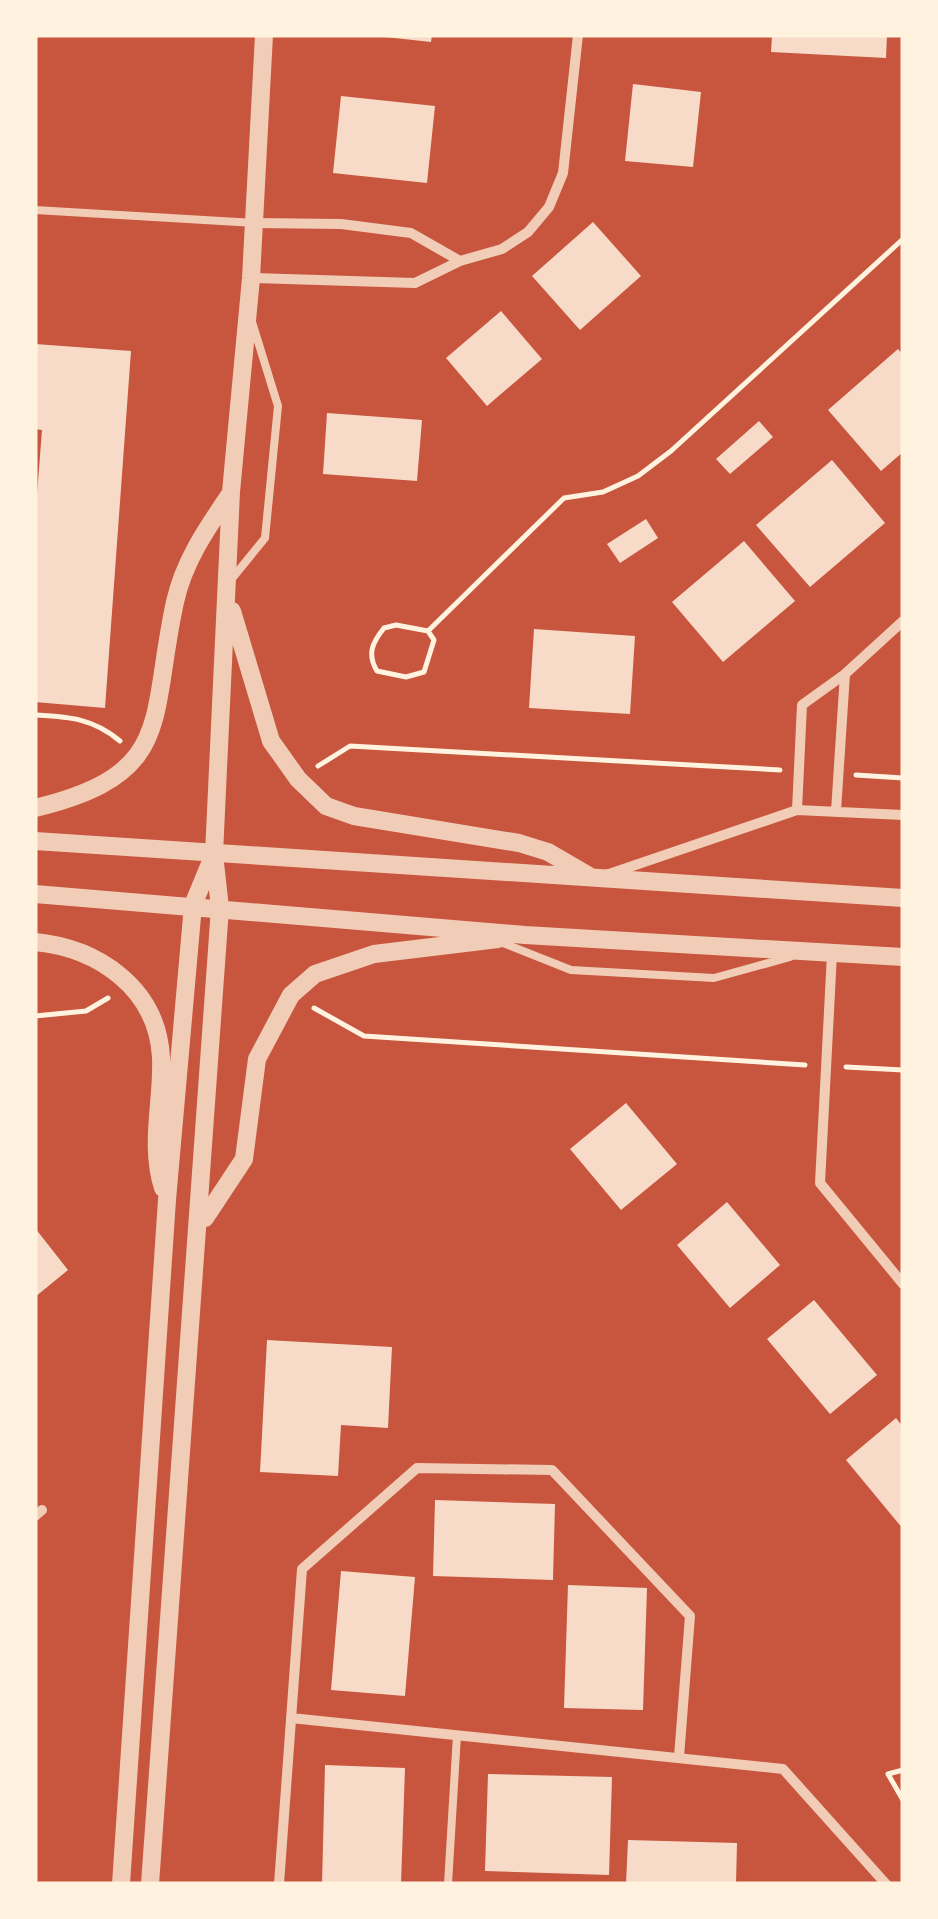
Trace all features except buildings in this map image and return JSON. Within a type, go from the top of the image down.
[{"type":"street","points":[[150,1884],[220,908],[214,854],[231,492],[255,224],[264,35]]},
{"type":"street","points":[[251,278],[414,283],[460,260],[502,249],[528,232],[549,207],[563,172],[578,35]]},
{"type":"street","points":[[255,224],[341,224],[410,232],[460,260]]},
{"type":"street","points":[[35,808],[99,790],[137,757],[150,738],[176,599],[194,547],[231,492]]},
{"type":"street","points":[[228,590],[271,741],[298,779],[326,806],[354,816],[519,844],[548,852],[596,879],[797,810],[903,815]]},
{"type":"street","points":[[797,810],[802,705],[845,674],[903,621]]},
{"type":"street","points":[[836,811],[845,674]]},
{"type":"street","points":[[35,842],[903,898]]},
{"type":"street","points":[[121,1884],[166,1200],[193,906],[214,854]]},
{"type":"street","points":[[35,894],[525,935],[903,957]]},
{"type":"street","points":[[200,1227],[244,1160],[257,1059],[291,995],[315,974],[374,954],[525,935]]},
{"type":"street","points":[[35,942],[56,944],[116,968],[146,1006],[161,1053],[155,1162],[166,1200]]},
{"type":"street","points":[[832,954],[820,1183],[903,1284]]},
{"type":"street","points":[[279,1884],[302,1568],[417,1468],[552,1470],[690,1616],[679,1757]]},
{"type":"street","points":[[291,1718],[783,1768],[886,1884]]},
{"type":"lane","points":[[35,210],[255,224]]},
{"type":"lane","points":[[228,590],[266,538],[278,406],[248,308]]},
{"type":"lane","points":[[470,930],[571,970],[714,978],[807,952]]},
{"type":"lane","points":[[448,1884],[457,1735]]},
{"type":"path","points":[[428,631],[564,498],[603,492],[638,476],[672,451],[903,239]]},
{"type":"path","points":[[396,625],[428,631],[434,650],[424,672],[406,677],[377,671],[370,660],[372,646],[384,628],[396,625]]},
{"type":"path","points":[[35,715],[78,717],[103,726],[137,757]]},
{"type":"path","points":[[298,779],[350,746],[799,770]]},
{"type":"path","points":[[837,774],[903,778]]},
{"type":"path","points":[[35,1016],[86,1010],[130,986]]},
{"type":"path","points":[[291,995],[364,1036],[903,1070]]},
{"type":"path","points":[[903,1770],[888,1774],[903,1800]]}]
